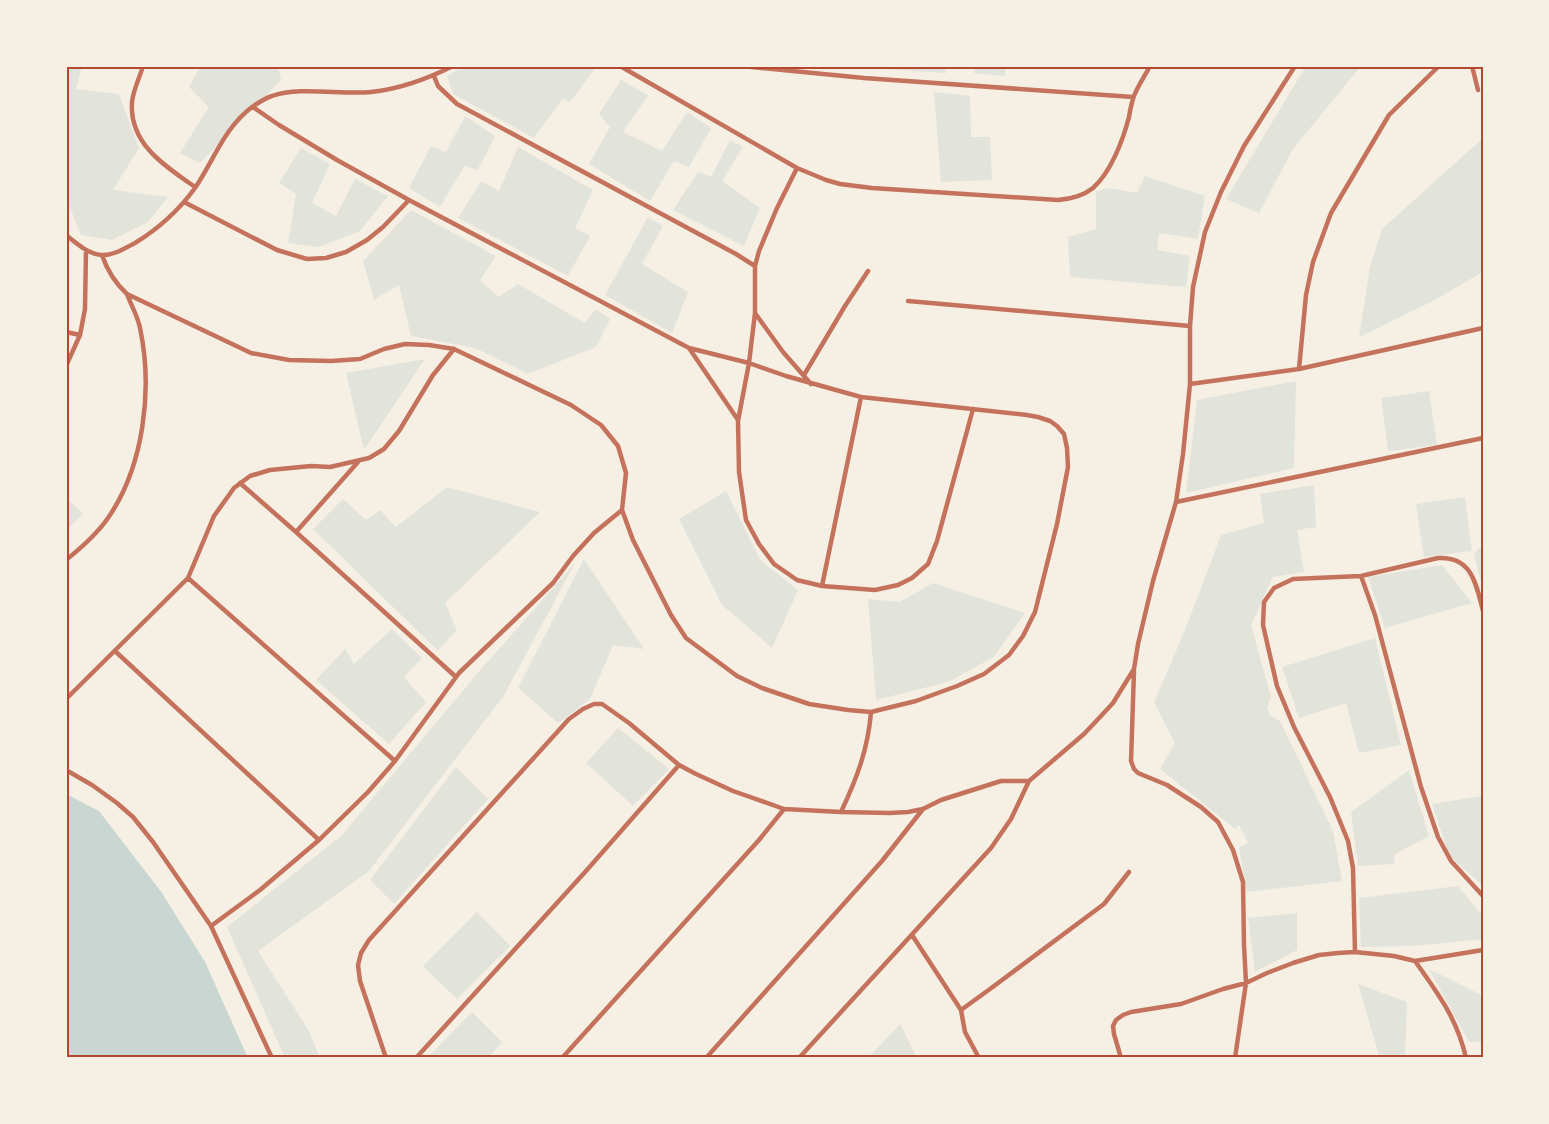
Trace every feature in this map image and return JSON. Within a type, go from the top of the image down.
[{"type":"street","points":[[143,66],[132,101],[134,123],[143,144],[161,164],[195,187]]},
{"type":"street","points":[[66,235],[86,250],[102,255],[119,252],[141,239],[176,211],[195,187],[227,132],[238,119],[253,106],[272,96],[293,92],[370,92],[404,87],[453,66]]},
{"type":"street","points":[[620,66],[797,168],[826,180],[851,185],[1058,200],[1070,199],[1094,187],[1118,152],[1133,97],[1150,66]]},
{"type":"street","points":[[742,66],[864,78],[1133,97]]},
{"type":"street","points":[[1235,1058],[1246,984],[1243,882],[1233,850],[1218,822],[1201,807],[1167,785],[1138,773],[1134,769],[1131,761],[1134,669],[1140,634],[1176,502],[1190,384],[1190,326],[1193,288],[1205,232],[1221,192],[1244,146],[1295,66]]},
{"type":"street","points":[[1299,369],[1306,295],[1313,262],[1331,213],[1389,115],[1439,66]]},
{"type":"street","points":[[1472,66],[1478,90]]},
{"type":"street","points":[[434,76],[438,87],[457,104],[755,266]]},
{"type":"street","points":[[127,294],[251,353],[289,360],[331,361],[360,359],[384,349],[405,344],[429,345],[454,350],[571,405],[601,425],[618,446],[626,473],[622,510],[633,540],[670,615],[686,638],[737,676],[762,688],[809,704],[871,712],[916,701],[984,674],[1009,655],[1023,636],[1035,612],[1057,524],[1068,467],[1064,434],[1050,421],[1038,417],[861,397],[811,384],[749,363],[689,348],[336,160],[253,106]]},
{"type":"street","points":[[797,168],[777,208],[755,266],[755,313],[749,363],[738,421],[739,472],[746,520],[759,544],[774,564],[797,580],[822,586],[875,590],[898,585],[912,578],[928,564],[938,541],[972,409]]},
{"type":"street","points":[[184,201],[277,250],[307,259],[326,258],[346,252],[367,240],[398,214],[409,200]]},
{"type":"street","points":[[66,366],[80,335],[85,309],[86,250]]},
{"type":"street","points":[[66,560],[108,519],[125,488],[140,442],[147,392],[140,326],[127,294],[112,277],[102,255]]},
{"type":"street","points":[[804,375],[868,271]]},
{"type":"street","points":[[909,301],[1190,326]]},
{"type":"street","points":[[755,313],[783,352],[811,384]]},
{"type":"street","points":[[1190,384],[1299,369],[1483,328]]},
{"type":"street","points":[[66,332],[80,335]]},
{"type":"street","points":[[689,348],[738,421]]},
{"type":"street","points":[[66,699],[188,578],[214,516],[234,488],[250,476],[270,470],[311,466],[330,467],[369,458],[384,448],[399,431],[433,375],[454,350]]},
{"type":"street","points":[[822,586],[861,397]]},
{"type":"street","points":[[1176,502],[1483,438]]},
{"type":"street","points":[[296,532],[360,460]]},
{"type":"street","points":[[240,483],[456,678]]},
{"type":"street","points":[[211,926],[260,890],[319,840],[368,792],[395,761],[456,678],[553,583],[594,533],[622,510]]},
{"type":"street","points":[[1355,952],[1353,868],[1348,841],[1330,797],[1294,727],[1278,686],[1263,625],[1264,602],[1274,588],[1293,579],[1360,576],[1449,557],[1471,572],[1483,611]]},
{"type":"street","points":[[1360,576],[1375,615],[1421,788],[1438,837],[1451,861],[1483,896]]},
{"type":"street","points":[[188,578],[395,761]]},
{"type":"street","points":[[115,651],[319,840]]},
{"type":"street","points":[[799,1058],[991,848],[1011,819],[1029,781],[1084,735],[1113,703],[1134,669]]},
{"type":"street","points":[[386,1058],[360,981],[358,965],[361,952],[369,940],[569,719],[594,704],[602,704],[629,723],[679,765],[733,791],[784,808],[890,813],[923,809],[941,800],[1001,781],[1029,781]]},
{"type":"street","points":[[841,812],[863,758],[869,735],[871,712]]},
{"type":"street","points":[[416,1058],[679,765]]},
{"type":"street","points":[[66,770],[117,803],[153,843],[211,926],[273,1058]]},
{"type":"street","points":[[562,1058],[759,840],[784,808]]},
{"type":"street","points":[[706,1058],[882,861],[923,809]]},
{"type":"street","points":[[961,1010],[1104,904],[1129,872]]},
{"type":"street","points":[[912,935],[961,1010],[965,1032],[978,1058]]},
{"type":"street","points":[[1121,1058],[1113,1026],[1116,1020],[1123,1015],[1181,1004],[1222,989],[1246,984],[1293,963],[1320,956],[1355,952],[1394,956],[1415,961],[1483,950]]},
{"type":"street","points":[[1415,961],[1452,1017],[1462,1038],[1466,1058]]},
{"type":"shaded area","points":[[66,66],[82,66],[76,89],[119,94],[139,148],[113,190],[168,197],[148,222],[112,240],[81,235],[66,198]]},
{"type":"shaded area","points":[[201,66],[278,66],[281,80],[200,163],[180,153],[209,107],[189,87]]},
{"type":"shaded area","points":[[464,66],[597,66],[570,102],[563,98],[534,138],[453,94],[447,76]]},
{"type":"shaded area","points":[[829,66],[946,66],[946,73]]},
{"type":"shaded area","points":[[974,66],[1006,66],[1005,76],[974,73]]},
{"type":"shaded area","points":[[1306,66],[1361,66],[1293,149],[1259,213],[1226,199]]},
{"type":"shaded area","points":[[621,80],[648,95],[623,132],[662,151],[687,112],[711,128],[689,167],[674,161],[650,201],[589,164],[610,127],[599,114]]},
{"type":"shaded area","points":[[934,92],[970,96],[971,137],[990,137],[992,180],[941,182]]},
{"type":"shaded area","points":[[465,116],[495,136],[477,171],[465,165],[440,207],[409,188],[431,146],[446,152]]},
{"type":"shaded area","points":[[1483,138],[1483,272],[1431,302],[1359,337],[1370,267],[1382,229]]},
{"type":"shaded area","points":[[730,140],[743,147],[722,181],[760,208],[744,246],[673,210],[698,172],[711,177]]},
{"type":"shaded area","points":[[518,147],[593,190],[575,228],[590,236],[568,276],[458,218],[481,181],[499,191]]},
{"type":"shaded area","points":[[301,148],[330,164],[312,203],[336,216],[355,179],[388,196],[360,231],[318,247],[288,243],[296,194],[279,183]]},
{"type":"shaded area","points":[[1145,176],[1205,196],[1198,239],[1159,233],[1157,250],[1190,256],[1186,287],[1070,277],[1068,237],[1096,229],[1096,191],[1109,188],[1137,193]]},
{"type":"shaded area","points":[[411,210],[496,256],[480,280],[498,297],[518,284],[585,323],[596,309],[610,319],[596,347],[528,374],[475,348],[411,336],[399,285],[374,300],[363,261]]},
{"type":"shaded area","points":[[648,217],[663,226],[642,264],[688,292],[672,333],[605,295]]},
{"type":"shaded area","points":[[425,359],[364,450],[346,373]]},
{"type":"shaded area","points":[[1296,381],[1294,468],[1186,493],[1197,400]]},
{"type":"shaded area","points":[[1429,391],[1437,445],[1388,451],[1381,398]]},
{"type":"shaded area","points":[[1314,485],[1316,527],[1297,530],[1304,572],[1273,577],[1251,625],[1271,697],[1267,708],[1270,715],[1280,721],[1333,831],[1342,881],[1247,892],[1239,847],[1248,843],[1239,825],[1235,829],[1160,769],[1175,743],[1154,702],[1221,535],[1264,523],[1260,494]]},
{"type":"shaded area","points":[[447,487],[540,512],[445,603],[457,630],[438,651],[313,529],[343,499],[366,520],[380,510],[396,527]]},
{"type":"shaded area","points":[[726,491],[761,561],[798,590],[772,648],[722,605],[679,519]]},
{"type":"shaded area","points":[[1465,497],[1472,551],[1424,557],[1416,504]]},
{"type":"shaded area","points":[[66,499],[83,513],[66,531]]},
{"type":"shaded area","points":[[1483,544],[1483,591],[1474,554]]},
{"type":"shaded area","points":[[584,559],[644,649],[613,645],[590,699],[558,723],[518,688]]},
{"type":"shaded area","points":[[575,563],[503,697],[369,871],[258,951],[309,1031],[320,1058],[285,1058],[227,927],[341,836],[476,675]]},
{"type":"shaded area","points":[[1442,565],[1472,603],[1385,628],[1368,577]]},
{"type":"shaded area","points":[[933,583],[1025,613],[994,657],[948,682],[876,700],[868,599],[900,602]]},
{"type":"shaded area","points":[[392,629],[422,658],[404,677],[426,702],[389,744],[316,680],[345,649],[354,664]]},
{"type":"shaded area","points":[[1375,638],[1401,745],[1359,753],[1346,703],[1299,718],[1282,667]]},
{"type":"shaded area","points":[[618,728],[669,769],[633,806],[586,763]]},
{"type":"shaded area","points":[[456,767],[488,799],[394,904],[370,880]]},
{"type":"shaded area","points":[[1409,770],[1429,836],[1395,854],[1394,864],[1358,866],[1351,812]]},
{"type":"shaded area","points":[[66,794],[99,811],[162,893],[205,962],[248,1058],[66,1058]]},
{"type":"shaded area","points":[[1482,796],[1483,886],[1449,855],[1432,804]]},
{"type":"shaded area","points":[[1458,886],[1483,916],[1483,939],[1414,946],[1361,947],[1359,898]]},
{"type":"shaded area","points":[[477,912],[510,946],[457,999],[423,966]]},
{"type":"shaded area","points":[[1297,913],[1297,950],[1255,972],[1248,918]]},
{"type":"shaded area","points":[[1429,969],[1483,996],[1483,1042],[1469,1042]]},
{"type":"shaded area","points":[[1358,984],[1407,1002],[1405,1058],[1378,1058]]},
{"type":"shaded area","points":[[472,1012],[502,1042],[488,1058],[427,1058]]},
{"type":"shaded area","points":[[900,1024],[917,1058],[868,1058]]}]
